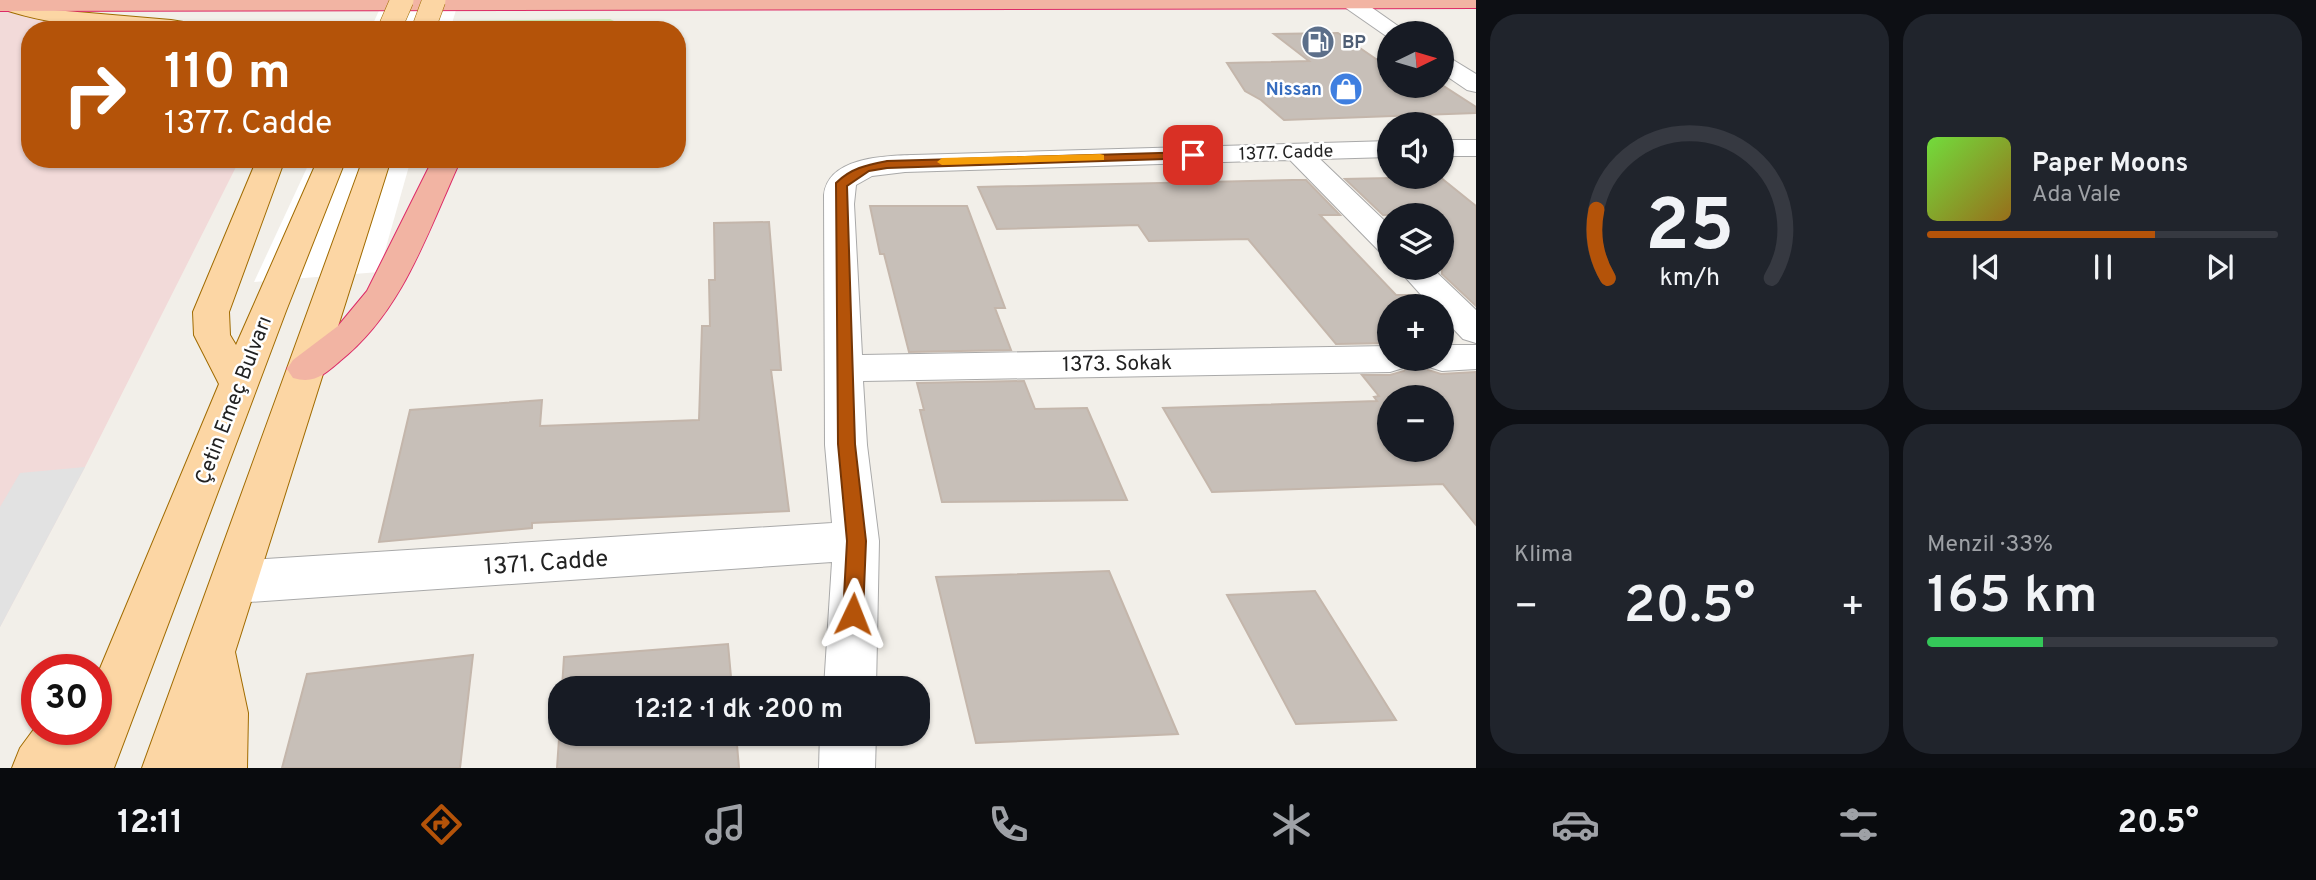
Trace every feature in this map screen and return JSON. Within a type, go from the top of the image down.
[{"type":"highway","points":[[5,5],[1476,2]]},
{"type":"highway","points":[[662,21],[735,4]]},
{"type":"highway","points":[[306,369],[351,334],[382,294],[443,168]]},
{"type":"main road","points":[[393,21],[402,0]]},
{"type":"main road","points":[[426,21],[434,0]]},
{"type":"main road","points":[[5,5],[33,13],[95,21]]},
{"type":"main road","points":[[239,385],[212,335],[211,312],[267,168]]},
{"type":"main road","name":"Çetin Emeç Bulvarı","points":[[86,768],[280,277],[328,168]]},
{"type":"main road","points":[[170,768],[374,168]]},
{"type":"main road","name":"Çetin Emeç Bulvarı","points":[[112,673],[137,643]]},
{"type":"main road","points":[[211,653],[221,713],[219,768]]},
{"type":"main road","points":[[40,768],[56,745]]},
{"type":"street","points":[[1350,2],[1379,21]]},
{"type":"street","points":[[1454,71],[1476,85]]},
{"type":"street","points":[[1454,148],[1476,148]]},
{"type":"street","name":"1377. Cadde","points":[[844,368],[839,204],[841,185],[848,177],[866,169],[913,163],[1377,149]]},
{"type":"street","points":[[1296,151],[1377,231]]},
{"type":"street","points":[[1425,280],[1476,331]]},
{"type":"street","points":[[1454,358],[1476,357]]},
{"type":"street","name":"1373. Sokak","points":[[844,368],[1377,359]]},
{"type":"street","points":[[844,368],[847,458],[856,541],[850,676]]},
{"type":"street","name":"1371. Cadde","points":[[235,582],[856,541]]},
{"type":"street","points":[[846,768],[847,746]]},
{"type":"shaded area","points":[[0,0],[55,21],[21,21],[21,168],[235,168],[85,467],[0,627]]},
{"type":"shaded area","points":[[85,467],[0,627],[0,507],[20,473]]},
{"type":"green space","points":[[610,19],[614,21],[453,21]]},
{"type":"pier","points":[[384,0],[459,0],[453,21],[374,21]]},
{"type":"pier","points":[[307,168],[408,168],[379,272],[254,282]]},
{"type":"building","name":"Nissan","points":[[1338,33],[1377,59],[1377,98],[1454,98],[1454,93],[1476,107],[1476,113],[1377,112],[1377,117],[1284,120],[1261,100],[1245,91],[1227,63],[1309,61],[1274,34]]},
{"type":"building","points":[[1377,178],[1377,189],[1454,188],[1476,206],[1476,306],[1448,280],[1454,280],[1454,203],[1377,203],[1377,209],[1345,179]]},
{"type":"building","points":[[1306,180],[1340,215],[1320,215],[1377,275],[1377,280],[1382,280],[1395,294],[1377,294],[1377,343],[1336,344],[1248,239],[1149,241],[1138,225],[997,229],[978,187]]},
{"type":"building","points":[[870,206],[967,206],[1005,308],[995,308],[1011,350],[909,352],[884,254],[880,254]]},
{"type":"building","points":[[769,222],[781,370],[771,370],[789,511],[532,523],[532,528],[379,542],[410,410],[542,400],[540,426],[699,420],[702,326],[710,326],[709,280],[715,280],[714,223]]},
{"type":"building","points":[[1404,371],[1431,371],[1441,374],[1476,372],[1476,525],[1443,484],[1212,492],[1163,408],[1377,401],[1377,462],[1454,462],[1454,385],[1377,385],[1377,394],[1362,375],[1390,375]]},
{"type":"building","points":[[1024,381],[1035,409],[1087,408],[1127,500],[942,502],[920,410],[924,410],[917,383]]},
{"type":"building","points":[[1109,571],[1178,734],[976,743],[936,577]]},
{"type":"building","points":[[1315,591],[1396,720],[1296,724],[1227,595]]},
{"type":"building","points":[[728,644],[731,676],[563,676],[564,657]]},
{"type":"building","points":[[473,655],[460,768],[282,768],[307,674]]},
{"type":"building","points":[[558,746],[737,746],[739,768],[557,768]]},
{"type":"slow traffic","points":[[942,162],[1100,158]]},
{"type":"place","name":"BP","points":[[1318,42]]},
{"type":"place","name":"Nissan","points":[[1346,89]]},
{"type":"route","points":[[853,614],[856,541],[846,444],[839,204],[841,185],[848,177],[866,169],[887,165],[1193,155]]}]
